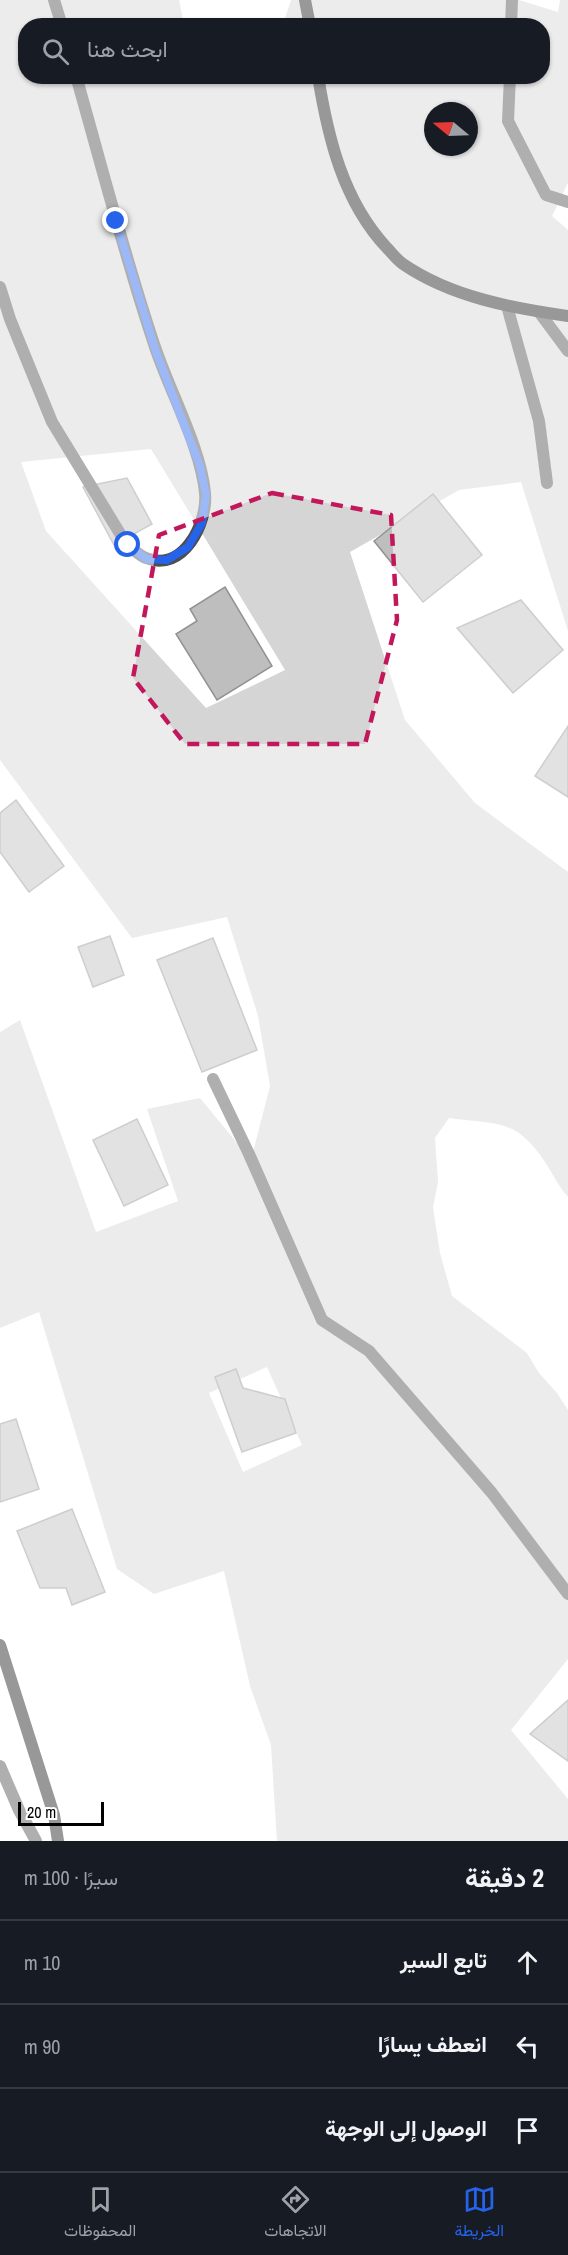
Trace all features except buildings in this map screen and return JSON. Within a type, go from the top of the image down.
[{"type":"street","points":[[54,0],[60,18]]},
{"type":"street","points":[[305,0],[308,18]]},
{"type":"street","points":[[511,18],[512,0]]},
{"type":"street","points":[[0,287],[10,319],[52,422],[128,545],[146,559],[167,560],[188,547],[202,523],[206,495],[200,466],[155,349],[116,221],[78,84]]},
{"type":"street","points":[[320,84],[332,146],[344,180],[361,213],[379,239],[402,263],[452,289],[507,306],[568,316]]},
{"type":"street","points":[[510,84],[508,121],[546,195],[568,202]]},
{"type":"street","points":[[507,306],[539,421],[547,483]]},
{"type":"street","points":[[539,312],[568,351]]},
{"type":"street","points":[[213,1079],[249,1154],[322,1320],[369,1351],[492,1493],[568,1594]]},
{"type":"street","points":[[0,1645],[54,1815],[58,1841]]},
{"type":"street","points":[[0,1766],[19,1810],[36,1841]]},
{"type":"highlighted area","points":[[272,493],[391,515],[397,620],[365,744],[185,744],[133,678],[159,535]]},
{"type":"shaded area","points":[[0,0],[179,0],[183,18],[18,18],[18,84],[550,84],[550,18],[285,18],[291,0],[519,0],[558,12],[560,0],[568,0],[568,183],[552,216],[568,230],[568,631],[521,482],[459,490],[350,552],[405,720],[475,803],[568,872],[568,1197],[534,1147],[514,1130],[493,1123],[449,1118],[435,1138],[438,1182],[433,1207],[440,1253],[452,1296],[527,1353],[539,1373],[557,1393],[568,1410],[568,1659],[511,1730],[568,1799],[568,1841],[277,1841],[271,1745],[250,1686],[224,1571],[154,1594],[117,1569],[39,1312],[0,1328],[0,1032],[20,1020],[96,1232],[178,1201],[147,1109],[200,1098],[251,1160],[270,1086],[258,1016],[227,917],[132,938],[0,760]],"holes":[[[151,449],[285,670],[206,708],[46,531],[21,462]],[[267,1367],[302,1445],[243,1472],[209,1393]]]},
{"type":"route","points":[[116,221],[155,349],[200,466],[206,495],[202,523],[188,547],[167,560],[146,559],[128,545]]}]
